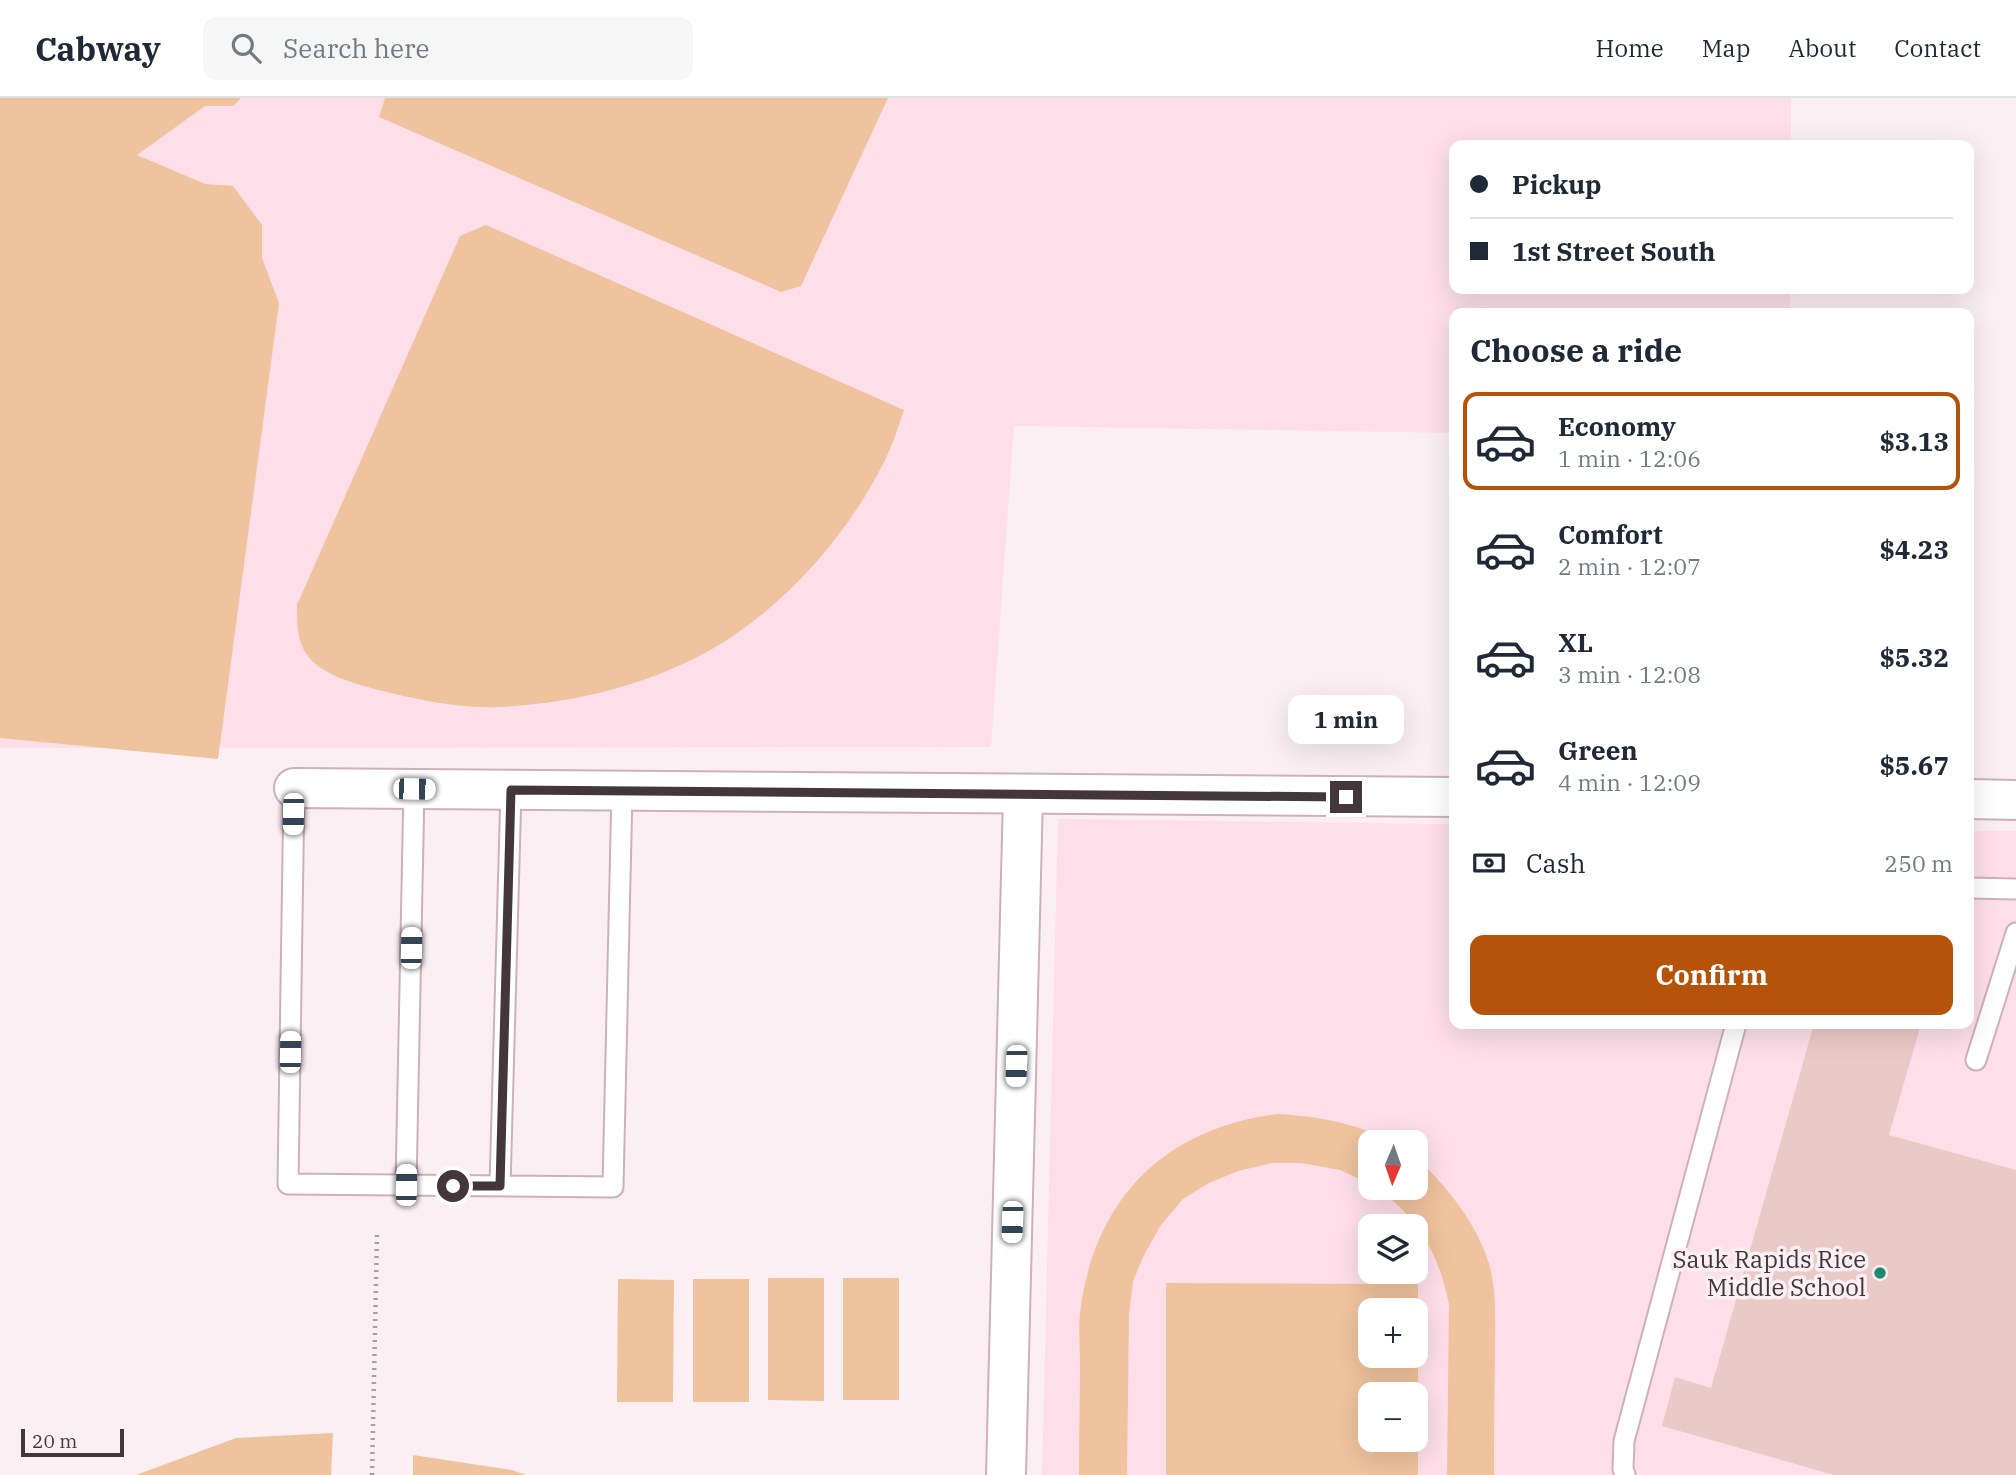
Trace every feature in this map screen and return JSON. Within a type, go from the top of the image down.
[{"type":"street","points":[[293,788],[1023,796],[1449,797]]},
{"type":"street","points":[[1006,1475],[1023,796]]},
{"type":"street","points":[[1974,799],[2016,800]]},
{"type":"lane","points":[[293,788],[288,1184],[500,1186],[613,1187],[622,791]]},
{"type":"lane","points":[[406,1185],[414,789]]},
{"type":"lane","points":[[500,1186],[511,790]]},
{"type":"lane","points":[[1974,888],[2016,890]]},
{"type":"lane","points":[[1976,1060],[2016,933]]},
{"type":"lane","points":[[1625,1475],[1624,1441],[1735,1029]]},
{"type":"path","points":[[372,1475],[377,1234]]},
{"type":"shaded area","points":[[0,98],[1791,98],[1791,140],[1449,140],[1449,294],[1790,294],[1790,308],[1449,308],[1449,433],[1014,426],[991,747],[0,748]]},
{"type":"shaded area","points":[[0,98],[241,98],[233,106],[205,106],[137,155],[205,184],[233,186],[262,225],[262,258],[279,303],[218,759],[0,738]]},
{"type":"shaded area","points":[[385,98],[888,98],[801,286],[781,292],[379,117]]},
{"type":"shaded area","points":[[486,225],[904,410],[888,454],[870,489],[832,544],[786,593],[735,635],[683,664],[632,684],[553,702],[484,707],[407,697],[330,674],[314,663],[304,650],[298,632],[297,605],[460,236]]},
{"type":"shaded area","points":[[1058,819],[1449,824],[1449,1029],[1974,1029],[1974,831],[2016,831],[2016,1475],[1042,1475]]},
{"type":"shaded area","points":[[1278,1114],[1337,1122],[1365,1130],[1358,1130],[1358,1178],[1340,1170],[1301,1163],[1272,1163],[1238,1171],[1209,1183],[1183,1199],[1161,1225],[1133,1281],[1129,1315],[1127,1475],[1079,1475],[1080,1312],[1090,1266],[1103,1231],[1122,1200],[1144,1174],[1171,1152],[1203,1134],[1238,1122]]},
{"type":"shaded area","points":[[1428,1170],[1460,1207],[1485,1251],[1494,1289],[1495,1312],[1494,1475],[1447,1475],[1449,1304],[1445,1286],[1428,1244],[1428,1214],[1406,1214],[1392,1200],[1428,1200]]},
{"type":"shaded area","points":[[768,1278],[824,1278],[824,1401],[768,1400]]},
{"type":"shaded area","points":[[843,1278],[899,1278],[899,1400],[843,1400]]},
{"type":"shaded area","points":[[618,1279],[674,1280],[673,1402],[617,1402]]},
{"type":"shaded area","points":[[693,1279],[749,1279],[749,1402],[693,1402]]},
{"type":"shaded area","points":[[1166,1283],[1418,1284],[1418,1298],[1358,1298],[1358,1368],[1418,1368],[1418,1382],[1358,1382],[1358,1452],[1418,1452],[1418,1475],[1166,1475]]},
{"type":"shaded area","points":[[333,1433],[331,1475],[136,1475],[236,1438]]},
{"type":"shaded area","points":[[413,1455],[512,1470],[526,1475],[413,1475]]},
{"type":"building","name":"Sauk Rapids Rice Middle School","points":[[1813,1029],[1920,1029],[1889,1135],[2016,1170],[2016,1475],[1834,1475],[1662,1426],[1675,1377],[1711,1388]]},
{"type":"place","name":"Sauk Rapids Rice Middle School","points":[[1880,1273]]},
{"type":"route","points":[[453,1186],[500,1186],[511,790],[1346,797]]}]
